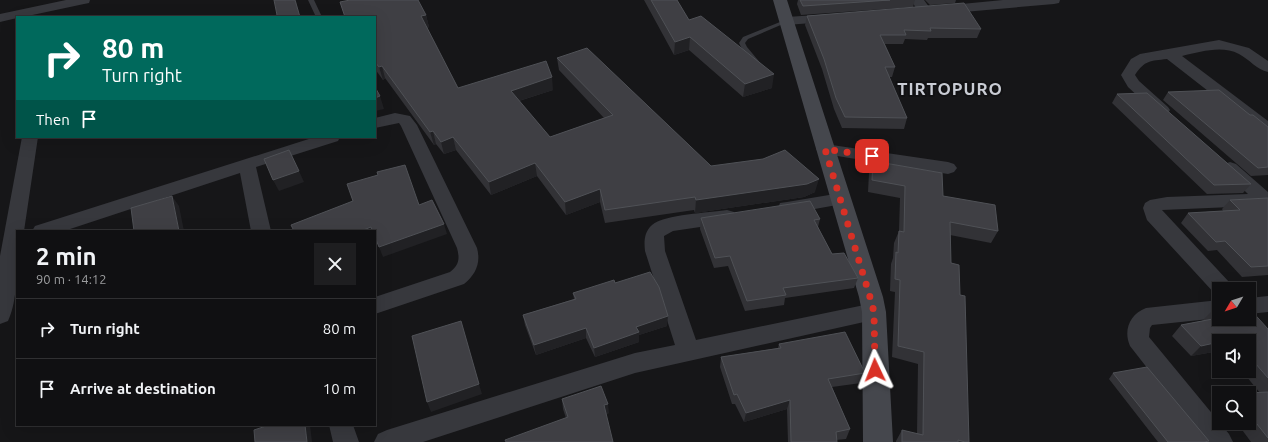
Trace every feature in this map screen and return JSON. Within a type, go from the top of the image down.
[{"type":"street","points":[[17,16],[51,12],[84,0]]},
{"type":"street","points":[[780,0],[874,312],[878,442]]},
{"type":"street","points":[[917,0],[925,11]]},
{"type":"street","points":[[895,13],[1010,2],[1054,0]]},
{"type":"street","points":[[0,18],[16,16]]},
{"type":"street","points":[[787,21],[841,17]]},
{"type":"street","points":[[1173,119],[1132,84],[1128,75],[1136,62],[1144,57],[1170,54],[1219,44],[1244,51],[1268,68]]},
{"type":"street","points":[[1170,54],[1268,129]]},
{"type":"street","points":[[376,123],[395,118],[404,119],[409,125],[467,248],[470,259],[466,271],[457,278],[376,306]]},
{"type":"street","points":[[0,315],[10,241],[30,138]]},
{"type":"street","points":[[45,230],[329,138]]},
{"type":"street","points":[[825,149],[948,168]]},
{"type":"street","points":[[1220,159],[1267,200]]},
{"type":"street","points":[[247,164],[261,230]]},
{"type":"street","points":[[770,210],[841,200]]},
{"type":"street","points":[[1216,282],[1154,215],[1152,208],[1157,205],[1167,203],[1267,200]]},
{"type":"street","points":[[689,352],[655,251],[653,243],[654,236],[658,229],[668,226],[747,214]]},
{"type":"street","points":[[1256,305],[1268,304]]},
{"type":"street","points":[[1212,310],[1146,318],[1140,325],[1138,339],[1220,442]]},
{"type":"street","points":[[387,442],[635,363],[874,312]]},
{"type":"street","points":[[341,426],[346,442]]},
{"type":"lane","points":[[311,0],[319,16]]},
{"type":"lane","points":[[763,69],[744,48],[742,43],[745,38],[787,21]]},
{"type":"building","points":[[274,0],[295,0],[300,16],[275,16],[277,15]]},
{"type":"building","points":[[350,0],[418,0],[426,15],[421,16],[458,88],[546,61],[552,77],[511,91],[550,137],[613,115],[557,58],[587,48],[711,166],[763,159],[785,150],[819,179],[807,184],[696,200],[695,197],[605,210],[600,189],[565,202],[535,163],[489,182],[453,137],[441,142],[433,131],[430,132],[382,66],[379,67],[376,63],[376,16],[345,16],[340,2]]},
{"type":"building","points":[[651,0],[677,0],[689,20],[701,16],[774,74],[745,84],[690,37],[675,42]]},
{"type":"building","points":[[800,0],[890,0],[803,6]]},
{"type":"building","points":[[964,3],[981,29],[930,28],[931,31],[904,30],[906,35],[880,35],[895,67],[885,67],[907,118],[845,117],[836,98],[824,59],[807,16]]},
{"type":"building","points":[[376,89],[380,96],[376,98]]},
{"type":"building","points":[[1219,90],[1250,115],[1253,115],[1268,127],[1268,167],[1258,168],[1168,92]]},
{"type":"building","points":[[1147,93],[1251,184],[1214,185],[1117,94]]},
{"type":"building","points":[[289,150],[299,171],[273,180],[264,159]]},
{"type":"building","points":[[873,161],[942,173],[943,196],[995,205],[998,231],[950,222],[951,263],[959,265],[960,295],[965,296],[969,442],[958,440],[958,442],[902,442],[902,430],[923,435],[924,352],[898,346],[900,280],[895,279],[896,252],[898,253],[899,231],[904,232],[905,186],[872,180]]},
{"type":"building","points":[[405,165],[419,205],[432,200],[444,224],[379,247],[376,240],[376,230],[372,230],[371,227],[364,230],[294,230],[291,225],[353,201],[347,184],[378,175],[377,172]]},
{"type":"building","points":[[172,196],[179,230],[134,230],[131,208]]},
{"type":"building","points":[[1268,198],[1268,266],[1251,267],[1225,241],[1216,242],[1188,213],[1240,210],[1230,200]]},
{"type":"building","points":[[810,201],[820,219],[814,220],[832,254],[844,253],[858,278],[783,288],[786,295],[747,301],[730,256],[715,258],[701,218]]},
{"type":"building","points":[[650,272],[659,287],[668,316],[636,327],[639,332],[594,348],[586,328],[534,345],[523,315],[576,299],[573,293],[614,280],[615,283]]},
{"type":"building","points":[[1256,316],[1268,329],[1268,378],[1256,364],[1256,334],[1212,334],[1212,344],[1201,346],[1181,325],[1212,319],[1212,326],[1256,326]]},
{"type":"building","points":[[461,321],[479,384],[427,402],[412,336]]},
{"type":"building","points":[[845,332],[865,373],[828,379],[850,429],[836,432],[837,442],[791,442],[790,400],[746,413],[737,394],[734,395],[721,357],[781,348],[779,344]]},
{"type":"building","points":[[1147,367],[1209,441],[1168,442],[1113,373]]},
{"type":"building","points":[[601,386],[608,404],[604,405],[613,442],[506,442],[505,440],[568,417],[562,399]]},
{"type":"building","points":[[1268,392],[1268,438],[1256,423],[1256,393]]},
{"type":"building","points":[[266,426],[305,426],[307,442],[255,442],[254,430]]},
{"type":"district","name":"TIRTOPURO","points":[[950,89]]},
{"type":"route","points":[[872,156],[825,149],[874,312],[875,370]]}]
